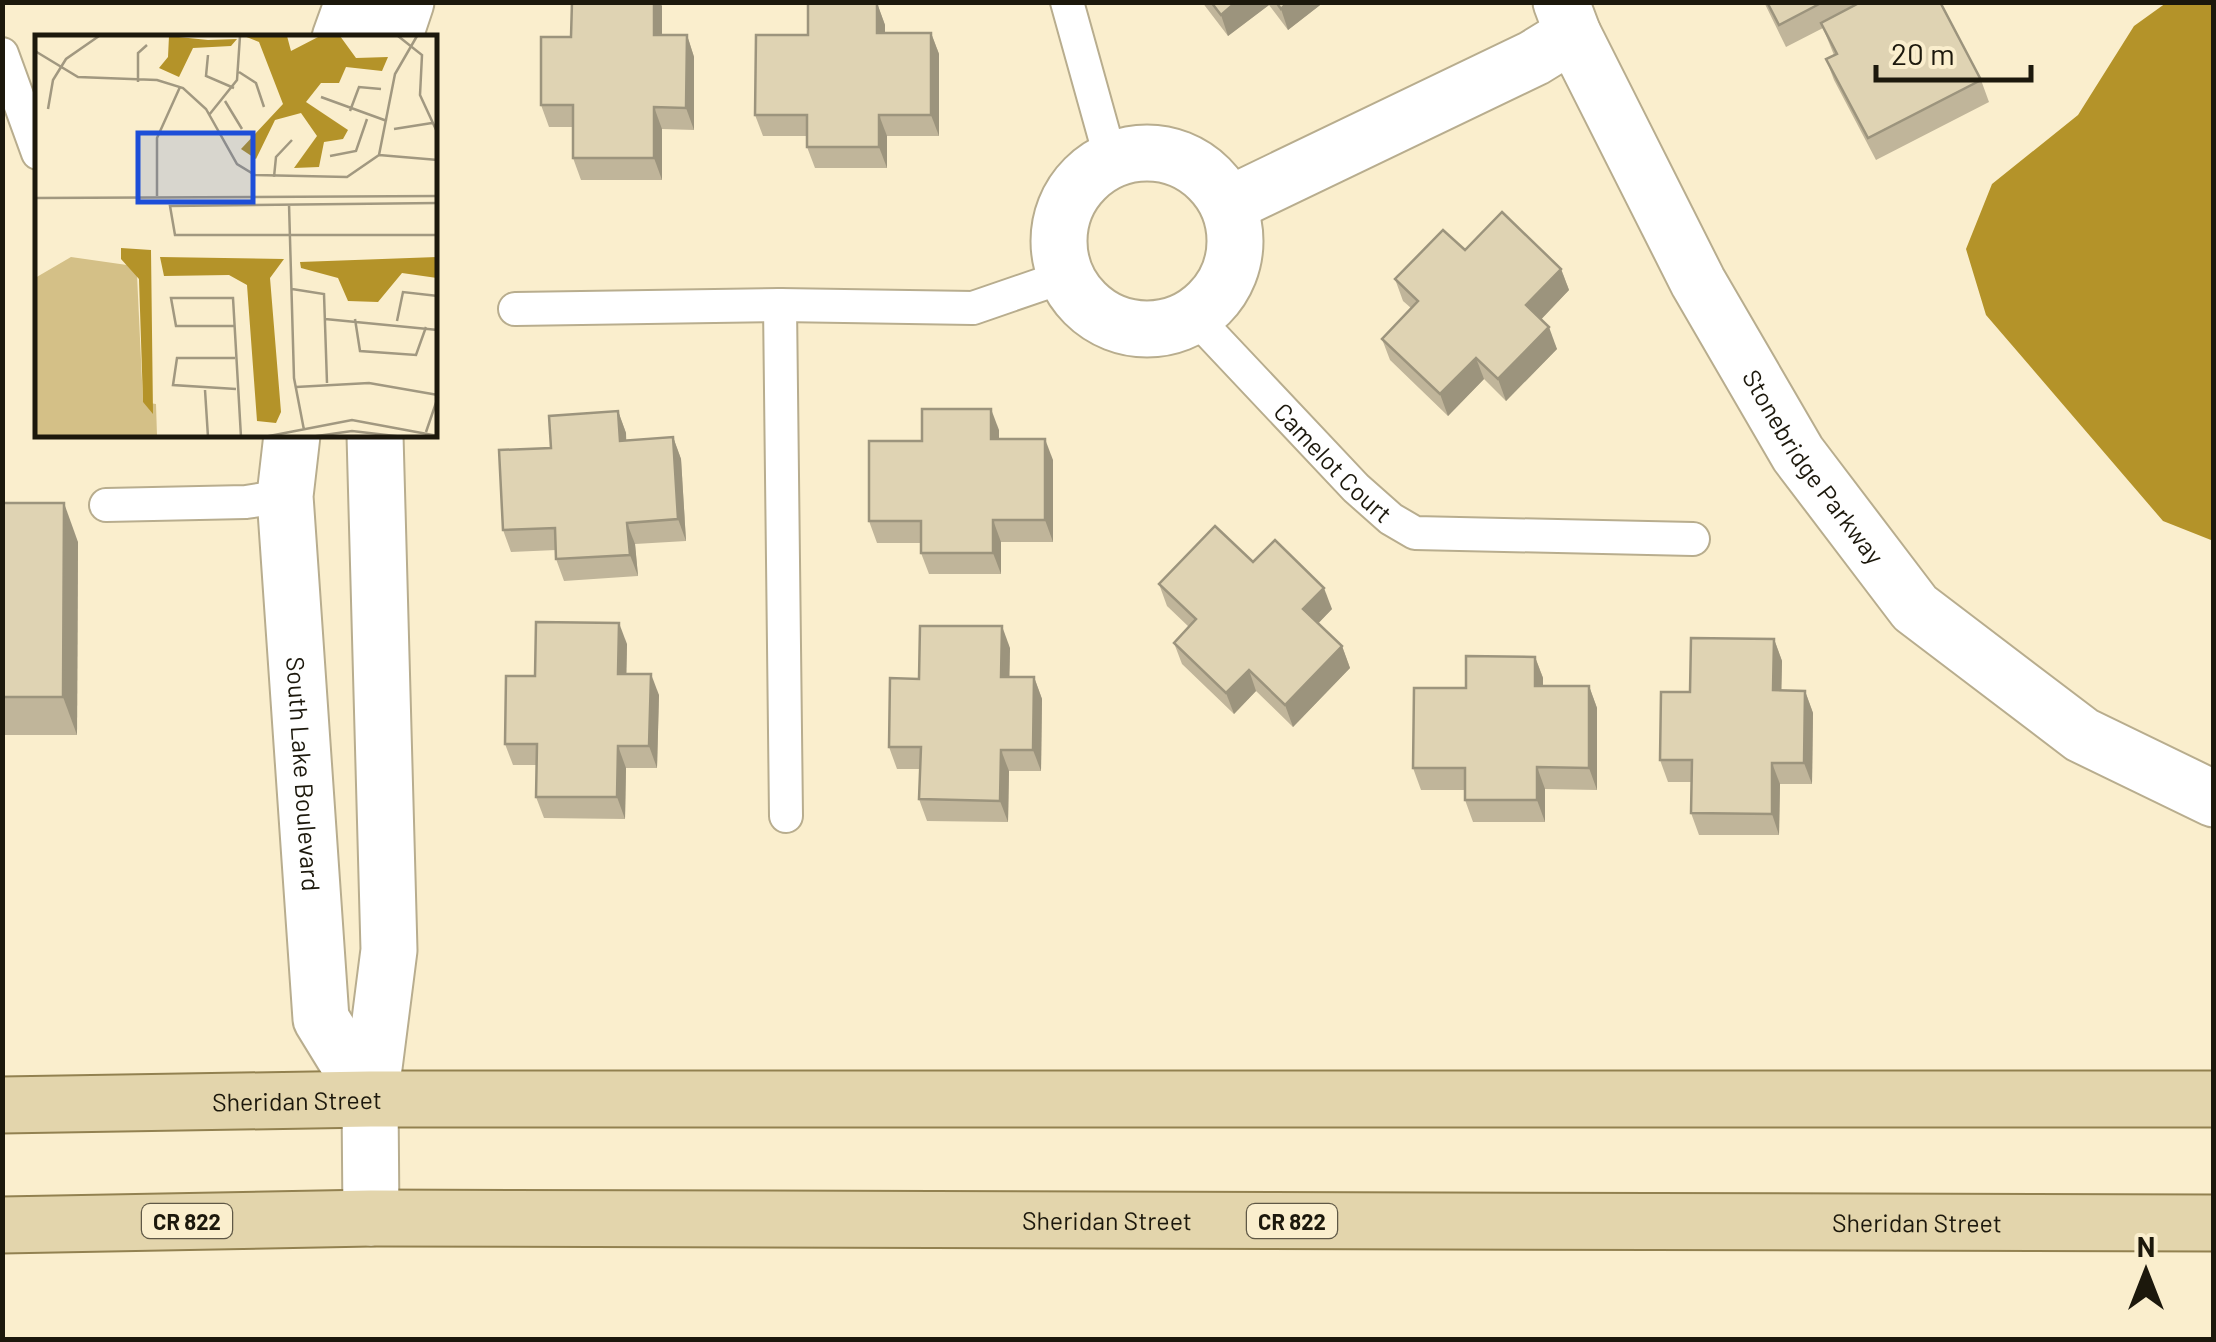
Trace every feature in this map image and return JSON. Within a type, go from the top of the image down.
[{"type":"main road","name":"Sheridan Street","points":[[2,1105],[370,1099],[2214,1100]]},
{"type":"main road","name":"Sheridan Street","points":[[2,1225],[371,1218],[2214,1223]]},
{"type":"street","points":[[341,35],[353,2]]},
{"type":"street","points":[[395,35],[406,2]]},
{"type":"street","points":[[1228,205],[1534,58],[1567,18]]},
{"type":"street","name":"Stonebridge Parkway","points":[[1567,18],[1698,282],[1798,454],[1915,608],[2082,735],[2214,798]]},
{"type":"street","points":[[1145,152],[1179,158],[1208,176],[1228,205],[1236,238],[1230,272],[1212,302],[1183,321],[1150,329],[1115,323],[1086,305],[1066,276],[1058,243],[1064,209],[1082,180],[1111,160],[1145,152]]},
{"type":"street","name":"South Lake Boulevard","points":[[292,438],[286,496],[322,1018],[370,1099]]},
{"type":"street","points":[[371,1218],[370,1099],[389,950],[375,438]]},
{"type":"lane","points":[[1067,2],[1111,160]]},
{"type":"lane","points":[[2,54],[35,144]]},
{"type":"lane","points":[[515,309],[780,305],[973,308],[1066,276]]},
{"type":"lane","points":[[780,305],[786,816]]},
{"type":"lane","name":"Camelot Court","points":[[1192,314],[1356,488],[1391,519],[1415,533],[1693,539]]},
{"type":"lane","points":[[106,504],[246,502],[286,496]]},
{"type":"shaded area","points":[[2166,3],[2213,3],[2211,540],[2163,521],[1986,315],[1966,249],[1992,184],[2078,115],[2134,26]]},
{"type":"building","points":[[572,2],[654,2],[654,35],[687,35],[686,108],[654,107],[654,158],[573,158],[573,105],[541,105],[541,37],[571,37]]},
{"type":"building","points":[[1211,2],[1236,2],[1221,15]]},
{"type":"building","points":[[1767,2],[1823,2],[1779,25]]},
{"type":"building","points":[[1861,2],[1940,2],[1981,80],[1868,138],[1826,59],[1837,54],[1821,23]]},
{"type":"building","points":[[808,3],[877,3],[877,33],[931,33],[931,115],[879,115],[879,147],[807,147],[807,115],[755,115],[756,35],[808,35]]},
{"type":"building","points":[[1502,212],[1561,269],[1526,305],[1549,327],[1498,379],[1476,358],[1440,394],[1382,339],[1418,301],[1395,279],[1443,230],[1465,250]]},
{"type":"building","points":[[922,409],[991,409],[991,439],[1045,439],[1045,520],[993,520],[993,553],[921,553],[921,521],[869,521],[869,441],[922,441]]},
{"type":"building","points":[[618,411],[620,441],[673,437],[678,519],[627,523],[630,555],[556,559],[555,528],[503,530],[499,450],[551,448],[549,416]]},
{"type":"building","points":[[2,503],[64,503],[63,697],[2,697]]},
{"type":"building","points":[[1215,526],[1253,562],[1275,540],[1324,588],[1303,609],[1342,646],[1285,705],[1249,670],[1226,693],[1174,643],[1196,619],[1159,584]]},
{"type":"building","points":[[536,622],[619,623],[618,674],[651,674],[649,746],[618,746],[617,797],[536,797],[537,744],[505,744],[506,676],[535,676]]},
{"type":"building","points":[[920,626],[1002,626],[1001,677],[1034,677],[1033,750],[1001,750],[1000,801],[919,799],[921,747],[889,747],[890,678],[919,679]]},
{"type":"building","points":[[1691,638],[1774,639],[1773,690],[1805,691],[1804,763],[1772,763],[1772,814],[1691,813],[1692,760],[1660,760],[1661,692],[1690,692]]},
{"type":"building","points":[[1466,656],[1535,657],[1535,686],[1589,686],[1589,768],[1537,767],[1537,800],[1465,800],[1465,768],[1413,768],[1414,688],[1466,688]]}]
